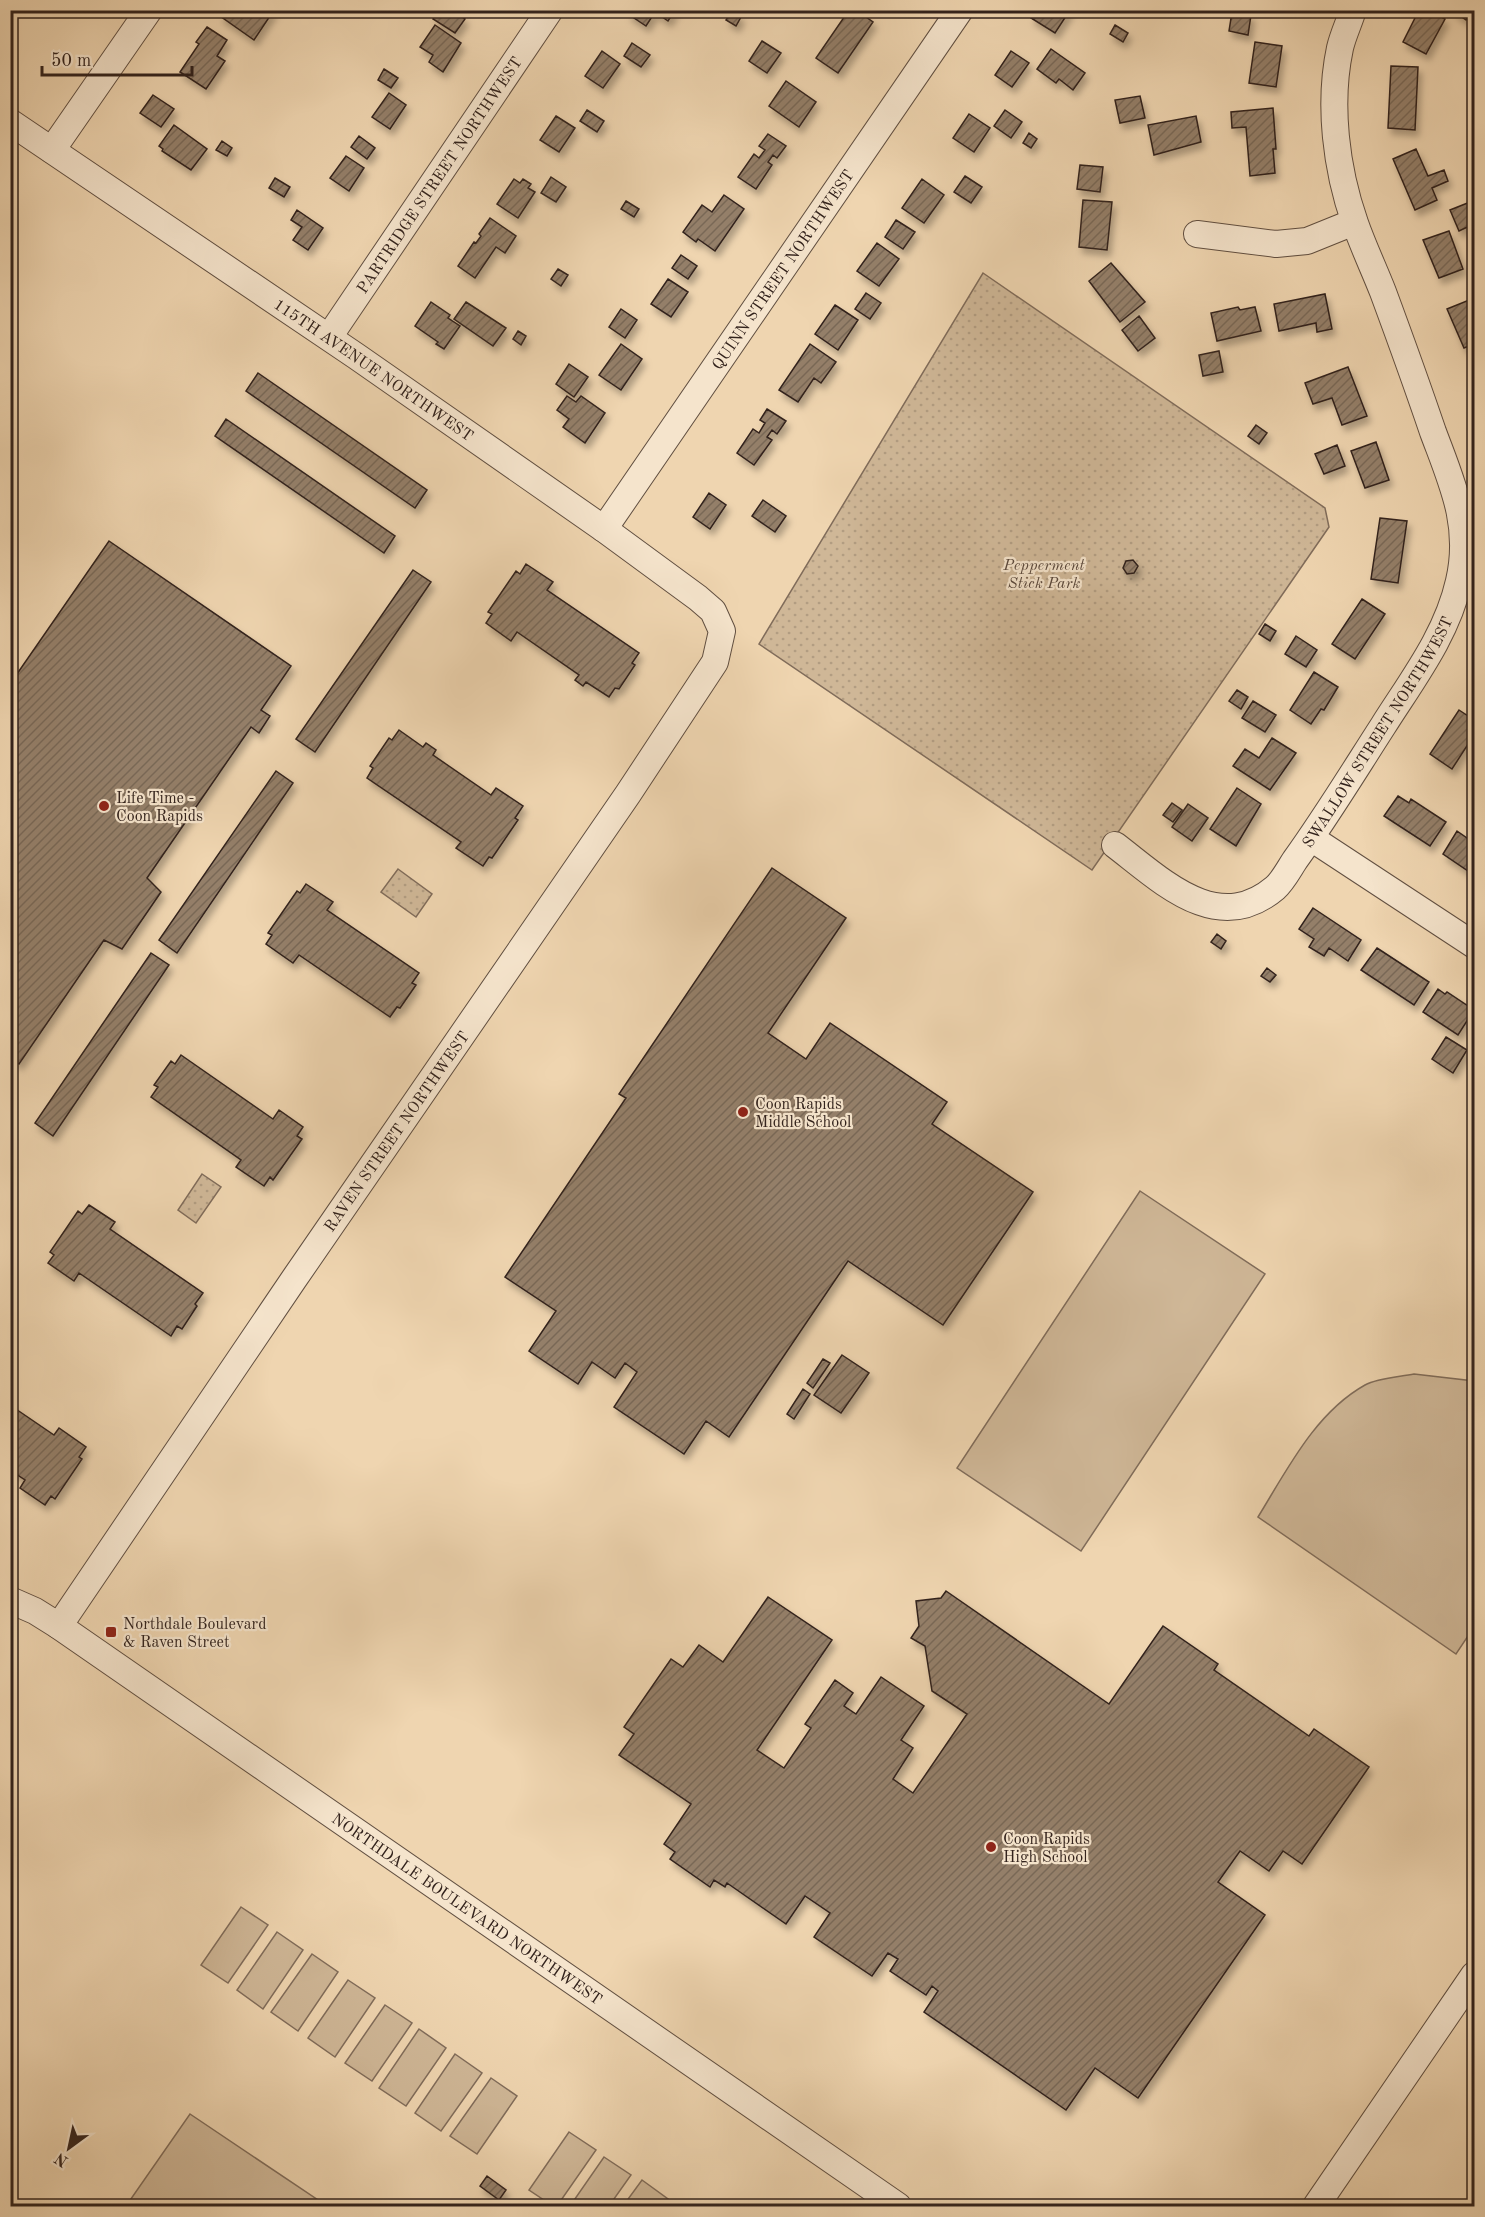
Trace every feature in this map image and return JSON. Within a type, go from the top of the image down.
[{"type":"street","points":[[52,150],[148,10]]},
{"type":"street","name":"PARTRIDGE STREET NORTHWEST","points":[[329,337],[550,10]]},
{"type":"street","name":"QUINN STREET NORTHWEST","points":[[604,529],[960,10]]},
{"type":"street","name":"SWALLOW STREET NORTHWEST","points":[[1115,845],[1179,892],[1203,904],[1226,907],[1253,902],[1276,887],[1311,838],[1440,636],[1452,607],[1460,578],[1467,499],[1354,222],[1344,182],[1336,121],[1336,81],[1340,46],[1353,10]]},
{"type":"street","name":"115TH AVENUE NORTHWEST","points":[[10,122],[329,337],[604,529],[698,597],[713,611],[722,631]]},
{"type":"street","points":[[1197,234],[1276,244],[1307,241],[1354,222]]},
{"type":"street","name":"RAVEN STREET NORTHWEST","points":[[59,1626],[294,1279],[628,794],[715,662],[722,631]]},
{"type":"street","points":[[1311,838],[1474,945]]},
{"type":"street","name":"NORTHDALE BOULEVARD NORTHWEST","points":[[10,1586],[35,1611]]},
{"type":"street","name":"NORTHDALE BOULEVARD NORTHWEST","points":[[10,1600],[35,1611],[59,1626],[898,2206]]},
{"type":"street","points":[[1316,2206],[1474,1975]]},
{"type":"green space","name":"Pepperment Stick Park","points":[[983,273],[1325,508],[1329,527],[1092,870],[759,644]]},
{"type":"green space","points":[[398,869],[432,894],[416,917],[381,892]]},
{"type":"green space","points":[[202,1174],[221,1187],[196,1223],[178,1210]]},
{"type":"green space","points":[[1140,1191],[1265,1274],[1081,1551],[957,1468]]},
{"type":"green space","points":[[1414,1374],[1474,1381],[1474,1627],[1456,1654],[1258,1517],[1291,1462],[1331,1411],[1365,1385],[1382,1379]]},
{"type":"green space","points":[[241,1907],[268,1925],[228,1983],[201,1965]]},
{"type":"green space","points":[[277,1932],[303,1950],[263,2009],[237,1990]]},
{"type":"green space","points":[[312,1954],[338,1972],[298,2031],[271,2012]]},
{"type":"green space","points":[[348,1980],[375,1998],[335,2057],[308,2038]]},
{"type":"green space","points":[[385,2005],[412,2023],[372,2081],[345,2063]]},
{"type":"green space","points":[[419,2029],[446,2048],[406,2106],[379,2088]]},
{"type":"green space","points":[[455,2054],[482,2073],[441,2131],[415,2113]]},
{"type":"green space","points":[[491,2078],[517,2096],[477,2154],[450,2136]]},
{"type":"green space","points":[[190,2114],[327,2206],[126,2206]]},
{"type":"green space","points":[[569,2132],[596,2150],[557,2206],[553,2206],[529,2190]]},
{"type":"green space","points":[[604,2157],[631,2175],[609,2206],[570,2206]]},
{"type":"green space","points":[[642,2180],[668,2199],[663,2206],[623,2206]]},
{"type":"building","points":[[224,10],[274,10],[254,40],[220,16]]},
{"type":"building","points":[[438,10],[452,10],[465,19],[455,33],[433,19]]},
{"type":"building","points":[[630,10],[675,10],[668,21],[655,12],[646,26],[628,14]]},
{"type":"building","points":[[849,10],[856,10],[873,22],[838,73],[816,58]]},
{"type":"building","points":[[1036,10],[1070,10],[1055,33],[1031,18]]},
{"type":"building","points":[[1419,10],[1428,10],[1445,19],[1426,54],[1403,42]]},
{"type":"building","points":[[1452,10],[1473,10],[1466,20]]},
{"type":"building","points":[[732,11],[741,17],[736,26],[726,20]]},
{"type":"building","points":[[1232,12],[1251,15],[1248,35],[1229,31]]},
{"type":"building","points":[[435,25],[461,43],[443,72],[429,62],[433,55],[420,47]]},
{"type":"building","points":[[1115,25],[1128,33],[1123,42],[1110,34]]},
{"type":"building","points":[[207,27],[227,40],[217,56],[225,61],[206,89],[180,72],[199,44],[196,42]]},
{"type":"building","points":[[762,41],[781,53],[767,73],[749,61]]},
{"type":"building","points":[[1255,42],[1282,46],[1276,87],[1249,83]]},
{"type":"building","points":[[632,43],[650,55],[641,67],[624,56]]},
{"type":"building","points":[[1051,49],[1085,73],[1073,90],[1059,79],[1056,83],[1037,69]]},
{"type":"building","points":[[602,51],[620,64],[603,88],[585,76]]},
{"type":"building","points":[[1011,51],[1029,63],[1012,87],[995,75]]},
{"type":"building","points":[[1391,66],[1418,67],[1415,130],[1388,128]]},
{"type":"building","points":[[384,69],[398,78],[391,88],[378,80]]},
{"type":"building","points":[[786,81],[816,102],[799,127],[769,106]]},
{"type":"building","points":[[389,93],[406,105],[390,129],[372,117]]},
{"type":"building","points":[[153,95],[174,109],[161,127],[140,113]]},
{"type":"building","points":[[1140,96],[1145,118],[1120,123],[1115,100]]},
{"type":"building","points":[[1273,108],[1275,173],[1250,176],[1246,127],[1232,128],[1231,112]]},
{"type":"building","points":[[587,110],[604,121],[597,132],[580,121]]},
{"type":"building","points":[[1005,110],[1022,122],[1011,138],[994,126]]},
{"type":"building","points":[[969,114],[990,128],[974,152],[953,138]]},
{"type":"building","points":[[556,116],[575,128],[559,152],[540,140]]},
{"type":"building","points":[[1196,116],[1201,142],[1154,155],[1148,125]]},
{"type":"building","points":[[174,125],[207,149],[191,170],[162,151],[163,149],[159,146]]},
{"type":"building","points":[[1029,133],[1037,139],[1031,148],[1023,143]]},
{"type":"building","points":[[768,134],[786,146],[777,158],[773,155],[768,162],[772,165],[756,189],[738,177],[754,154],[759,158],[765,150],[759,146]]},
{"type":"building","points":[[359,136],[375,148],[367,159],[351,147]]},
{"type":"building","points":[[222,141],[232,148],[227,156],[216,150]]},
{"type":"building","points":[[1416,149],[1428,176],[1444,170],[1448,181],[1432,188],[1437,200],[1415,210],[1393,159]]},
{"type":"building","points":[[346,156],[364,168],[349,191],[330,178]]},
{"type":"building","points":[[1080,165],[1103,167],[1100,192],[1077,189]]},
{"type":"building","points":[[965,176],[982,187],[971,203],[954,192]]},
{"type":"building","points":[[551,177],[566,187],[556,202],[541,193]]},
{"type":"building","points":[[275,178],[290,187],[284,197],[269,188]]},
{"type":"building","points":[[514,179],[520,183],[523,179],[531,184],[528,188],[535,192],[518,218],[497,204]]},
{"type":"building","points":[[922,179],[944,195],[924,223],[902,208]]},
{"type":"building","points":[[724,195],[744,209],[715,251],[698,239],[696,242],[683,232],[702,205],[712,212]]},
{"type":"building","points":[[1083,200],[1112,202],[1107,250],[1079,247]]},
{"type":"building","points":[[626,201],[639,209],[634,217],[621,209]]},
{"type":"building","points":[[1470,202],[1474,212],[1474,224],[1459,231],[1450,210]]},
{"type":"building","points":[[297,210],[323,228],[308,250],[293,240],[302,227],[291,220]]},
{"type":"building","points":[[490,218],[516,236],[505,253],[496,247],[475,278],[458,266],[474,242],[476,243],[481,236],[479,234]]},
{"type":"building","points":[[896,220],[915,232],[903,249],[885,237]]},
{"type":"building","points":[[1449,231],[1463,269],[1439,278],[1423,240]]},
{"type":"building","points":[[877,243],[899,259],[879,286],[857,271]]},
{"type":"building","points":[[681,255],[697,266],[688,279],[672,268]]},
{"type":"building","points":[[1111,263],[1145,302],[1120,322],[1089,281]]},
{"type":"building","points":[[558,269],[568,275],[561,286],[551,279]]},
{"type":"building","points":[[668,279],[688,292],[671,317],[651,304]]},
{"type":"building","points":[[866,293],[881,303],[870,319],[855,309]]},
{"type":"building","points":[[1325,294],[1332,329],[1317,332],[1316,323],[1279,331],[1274,304]]},
{"type":"building","points":[[1474,298],[1474,344],[1464,348],[1447,309]]},
{"type":"building","points":[[431,302],[450,315],[448,318],[460,326],[444,349],[415,326]]},
{"type":"building","points":[[466,302],[506,328],[493,346],[454,319]]},
{"type":"building","points":[[835,305],[858,320],[838,350],[815,334]]},
{"type":"building","points":[[1238,307],[1240,310],[1255,307],[1261,331],[1217,341],[1211,313]]},
{"type":"building","points":[[621,309],[637,320],[625,338],[609,327]]},
{"type":"building","points":[[1139,316],[1155,338],[1138,351],[1122,330]]},
{"type":"building","points":[[518,331],[526,336],[521,345],[513,339]]},
{"type":"building","points":[[621,344],[642,359],[621,390],[599,375]]},
{"type":"building","points":[[810,344],[836,362],[821,383],[814,378],[798,402],[779,390]]},
{"type":"building","points":[[1219,351],[1223,372],[1203,376],[1199,355]]},
{"type":"building","points":[[569,364],[588,377],[574,397],[556,384]]},
{"type":"building","points":[[1348,367],[1367,416],[1342,425],[1332,398],[1313,404],[1305,383]]},
{"type":"building","points":[[258,373],[427,490],[415,508],[246,391]]},
{"type":"building","points":[[567,396],[576,402],[581,396],[605,413],[585,443],[563,427],[569,419],[557,410]]},
{"type":"building","points":[[767,409],[786,421],[777,434],[772,430],[767,437],[772,440],[754,465],[737,453],[753,429],[759,433],[765,423],[760,420]]},
{"type":"building","points":[[226,419],[395,536],[384,553],[215,436]]},
{"type":"building","points":[[1256,425],[1267,433],[1259,444],[1248,436]]},
{"type":"building","points":[[1376,442],[1389,480],[1365,488],[1351,451]]},
{"type":"building","points":[[1337,445],[1345,466],[1324,474],[1315,454]]},
{"type":"building","points":[[709,493],[726,505],[710,529],[693,517]]},
{"type":"building","points":[[763,500],[786,516],[775,532],[752,516]]},
{"type":"building","points":[[1380,518],[1407,521],[1398,583],[1371,579]]},
{"type":"building","name":"Life Time - Coon Rapids","points":[[109,541],[291,666],[261,710],[270,716],[259,733],[251,727],[147,878],[161,892],[122,949],[104,940],[19,1064],[10,1058],[10,684]]},
{"type":"building","points":[[1133,560],[1138,566],[1134,573],[1127,574],[1123,568],[1126,561]]},
{"type":"building","points":[[526,564],[553,582],[547,590],[639,653],[632,663],[635,665],[619,689],[615,688],[609,697],[586,682],[583,686],[575,680],[579,675],[517,632],[511,641],[486,623],[492,614],[488,612],[516,571],[520,574]]},
{"type":"building","points":[[413,570],[431,582],[315,752],[296,739]]},
{"type":"building","points":[[1362,599],[1385,614],[1355,659],[1332,644]]},
{"type":"building","points":[[1265,624],[1276,631],[1270,641],[1259,634]]},
{"type":"building","points":[[1296,636],[1317,650],[1306,667],[1285,654]]},
{"type":"building","points":[[1314,672],[1338,687],[1324,710],[1321,709],[1311,724],[1290,710]]},
{"type":"building","points":[[1237,690],[1248,697],[1241,709],[1229,701]]},
{"type":"building","points":[[1253,701],[1276,715],[1265,732],[1242,718]]},
{"type":"building","points":[[1459,710],[1474,720],[1474,735],[1452,769],[1430,754]]},
{"type":"building","points":[[399,730],[423,747],[426,743],[436,750],[433,755],[491,795],[496,788],[523,806],[515,818],[518,820],[492,858],[489,857],[483,866],[456,848],[461,842],[367,778],[373,768],[370,766],[389,738],[392,740]]},
{"type":"building","points":[[1272,738],[1296,753],[1270,790],[1233,766],[1245,749],[1259,758]]},
{"type":"building","points":[[276,771],[293,783],[177,953],[159,940]]},
{"type":"building","points":[[1237,788],[1261,804],[1236,846],[1210,829]]},
{"type":"building","points":[[1398,796],[1409,803],[1411,799],[1446,822],[1430,846],[1384,816]]},
{"type":"building","points":[[1172,803],[1182,810],[1173,822],[1163,815]]},
{"type":"building","points":[[1188,804],[1208,818],[1192,841],[1172,827]]},
{"type":"building","points":[[1457,831],[1474,843],[1474,875],[1443,854]]},
{"type":"building","name":"Coon Rapids Middle School","points":[[772,868],[846,918],[768,1033],[806,1059],[830,1023],[947,1102],[932,1124],[1033,1192],[943,1325],[848,1261],[729,1437],[706,1421],[684,1454],[614,1407],[637,1372],[625,1363],[615,1378],[592,1362],[578,1384],[529,1351],[556,1311],[505,1277],[626,1098],[619,1094]]},
{"type":"building","points":[[306,884],[333,902],[327,910],[419,973],[412,983],[416,985],[400,1008],[397,1007],[390,1017],[299,955],[293,963],[266,944],[272,935],[268,933],[297,891],[300,893]]},
{"type":"building","points":[[1313,908],[1361,940],[1348,961],[1329,948],[1324,956],[1309,947],[1314,939],[1299,929]]},
{"type":"building","points":[[1217,934],[1226,941],[1221,949],[1211,942]]},
{"type":"building","points":[[1377,948],[1429,982],[1414,1005],[1361,970]]},
{"type":"building","points":[[151,953],[169,965],[53,1136],[35,1123]]},
{"type":"building","points":[[1267,968],[1276,975],[1270,982],[1261,976]]},
{"type":"building","points":[[1438,989],[1445,994],[1447,992],[1474,1010],[1458,1035],[1423,1012]]},
{"type":"building","points":[[1446,1037],[1467,1050],[1453,1073],[1432,1059]]},
{"type":"building","points":[[181,1055],[273,1119],[279,1110],[303,1127],[297,1136],[302,1139],[273,1180],[270,1177],[264,1186],[236,1167],[241,1160],[151,1097],[158,1087],[154,1085],[171,1061],[175,1064]]},
{"type":"building","points":[[89,1205],[115,1222],[110,1229],[203,1293],[182,1329],[177,1326],[171,1336],[79,1273],[74,1281],[48,1263],[54,1255],[50,1252],[78,1211],[82,1214]]},
{"type":"building","points":[[842,1355],[869,1373],[841,1413],[814,1395]]},
{"type":"building","points":[[823,1359],[830,1363],[813,1388],[807,1383]]},
{"type":"building","points":[[803,1389],[810,1394],[794,1419],[787,1414]]},
{"type":"building","points":[[10,1405],[54,1435],[59,1428],[86,1447],[79,1457],[82,1459],[55,1499],[51,1496],[45,1505],[20,1488],[25,1480],[10,1470]]},
{"type":"building","name":"Coon Rapids High School","points":[[946,1591],[1109,1704],[1163,1626],[1218,1664],[1214,1670],[1309,1736],[1314,1729],[1369,1767],[1302,1864],[1283,1851],[1269,1871],[1240,1851],[1218,1882],[1265,1915],[1138,2098],[1095,2068],[1066,2110],[924,2012],[938,1991],[932,1986],[926,1995],[890,1971],[898,1959],[888,1953],[872,1976],[814,1937],[830,1913],[805,1896],[786,1924],[727,1883],[725,1887],[714,1880],[710,1887],[670,1859],[675,1852],[664,1844],[691,1804],[619,1755],[634,1734],[624,1727],[671,1659],[683,1667],[699,1645],[723,1662],[768,1597],[832,1640],[757,1750],[784,1768],[811,1728],[805,1724],[835,1680],[853,1693],[844,1706],[856,1714],[881,1677],[924,1706],[901,1740],[913,1748],[893,1779],[913,1793],[967,1714],[932,1691],[925,1646],[911,1638],[919,1626],[916,1601],[941,1598]]},
{"type":"building","points":[[487,2176],[506,2190],[499,2200],[480,2186]]},
{"type":"place","name":"Life Time - Coon Rapids","points":[[104,806]]},
{"type":"place","name":"Coon Rapids Middle School","points":[[743,1112]]},
{"type":"place","name":"Northdale Boulevard & Raven Street","points":[[111,1632]]},
{"type":"place","name":"Coon Rapids High School","points":[[991,1847]]}]
